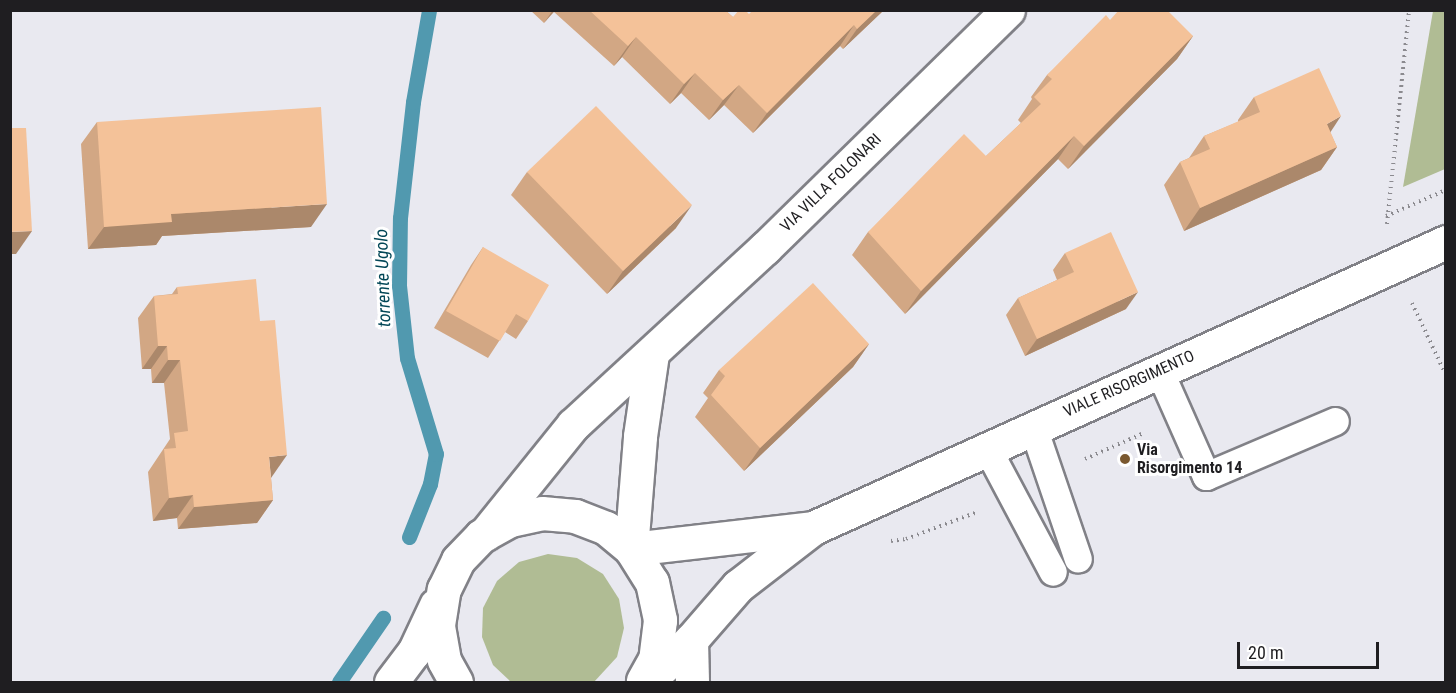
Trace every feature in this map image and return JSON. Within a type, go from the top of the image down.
[{"type":"street","name":"VIA VILLA FOLONARI","points":[[485,534],[573,425],[652,354],[1008,10]]},
{"type":"street","name":"VIALE RISORGIMENTO","points":[[647,682],[691,640],[738,586],[813,528],[987,447],[1446,242]]},
{"type":"street","points":[[631,549],[640,436],[652,354]]},
{"type":"street","points":[[391,682],[418,667],[444,589],[458,560],[485,534],[510,520],[542,513],[575,516],[606,528],[631,549],[652,582],[660,620],[655,659],[642,682]]},
{"type":"street","name":"VIALE RISORGIMENTO","points":[[631,549],[813,528]]},
{"type":"street","points":[[444,589],[438,625],[444,660],[456,682]]},
{"type":"street","points":[[691,640],[692,682]]},
{"type":"lane","points":[[1159,370],[1206,476],[1335,421]]},
{"type":"lane","points":[[1033,428],[1078,560]]},
{"type":"lane","points":[[987,447],[1053,572]]},
{"type":"path","points":[[1386,202],[1409,10]]},
{"type":"path","points":[[1386,216],[1446,190]]},
{"type":"path","points":[[1409,294],[1444,371]]},
{"type":"path","points":[[1080,462],[1154,428],[1177,411]]},
{"type":"path","points":[[884,542],[906,539],[969,513],[987,511]]},
{"type":"green space","points":[[1433,11],[1445,11],[1445,169],[1403,187]]},
{"type":"green space","points":[[548,554],[577,558],[603,574],[619,599],[624,628],[617,657],[594,682],[511,682],[493,665],[482,637],[483,608],[497,581],[519,562]]},
{"type":"building","points":[[589,10],[725,10],[733,17],[739,10],[745,10],[749,14],[753,10],[877,10],[857,29],[854,25],[767,113],[739,85],[723,100],[695,73],[684,84],[636,37],[628,46]]},
{"type":"building","points":[[1119,10],[1167,10],[1193,36],[1084,146],[1074,136],[921,291],[868,232],[964,134],[986,156],[1041,104],[1034,97],[1052,79],[1047,75],[1106,15],[1110,20]]},
{"type":"building","points":[[1319,68],[1341,116],[1327,124],[1337,147],[1200,208],[1180,162],[1210,149],[1204,136],[1260,112],[1254,97]]},
{"type":"building","points":[[596,106],[692,205],[623,271],[527,172]]},
{"type":"building","points":[[321,107],[327,204],[171,214],[172,222],[104,227],[97,122]]},
{"type":"building","points":[[10,128],[26,128],[32,231],[10,232]]},
{"type":"building","points":[[1111,232],[1138,292],[1037,339],[1018,298],[1074,272],[1065,253]]},
{"type":"building","points":[[483,247],[549,285],[528,321],[516,314],[500,341],[446,311]]},
{"type":"building","points":[[256,279],[260,321],[275,320],[287,455],[269,457],[273,500],[194,507],[193,495],[169,498],[164,449],[176,448],[174,433],[188,431],[180,360],[168,360],[167,346],[158,346],[154,296],[178,294],[177,287]]},
{"type":"building","points":[[813,283],[869,344],[760,448],[711,395],[725,376],[719,370]]},
{"type":"waterway","name":"torrente Ugolo","points":[[409,537],[430,484],[436,454],[407,358],[399,286],[400,218],[413,102],[429,10]]},
{"type":"waterway","points":[[339,682],[383,618]]},
{"type":"place","name":"Via Risorgimento 14","points":[[1125,459]]}]
